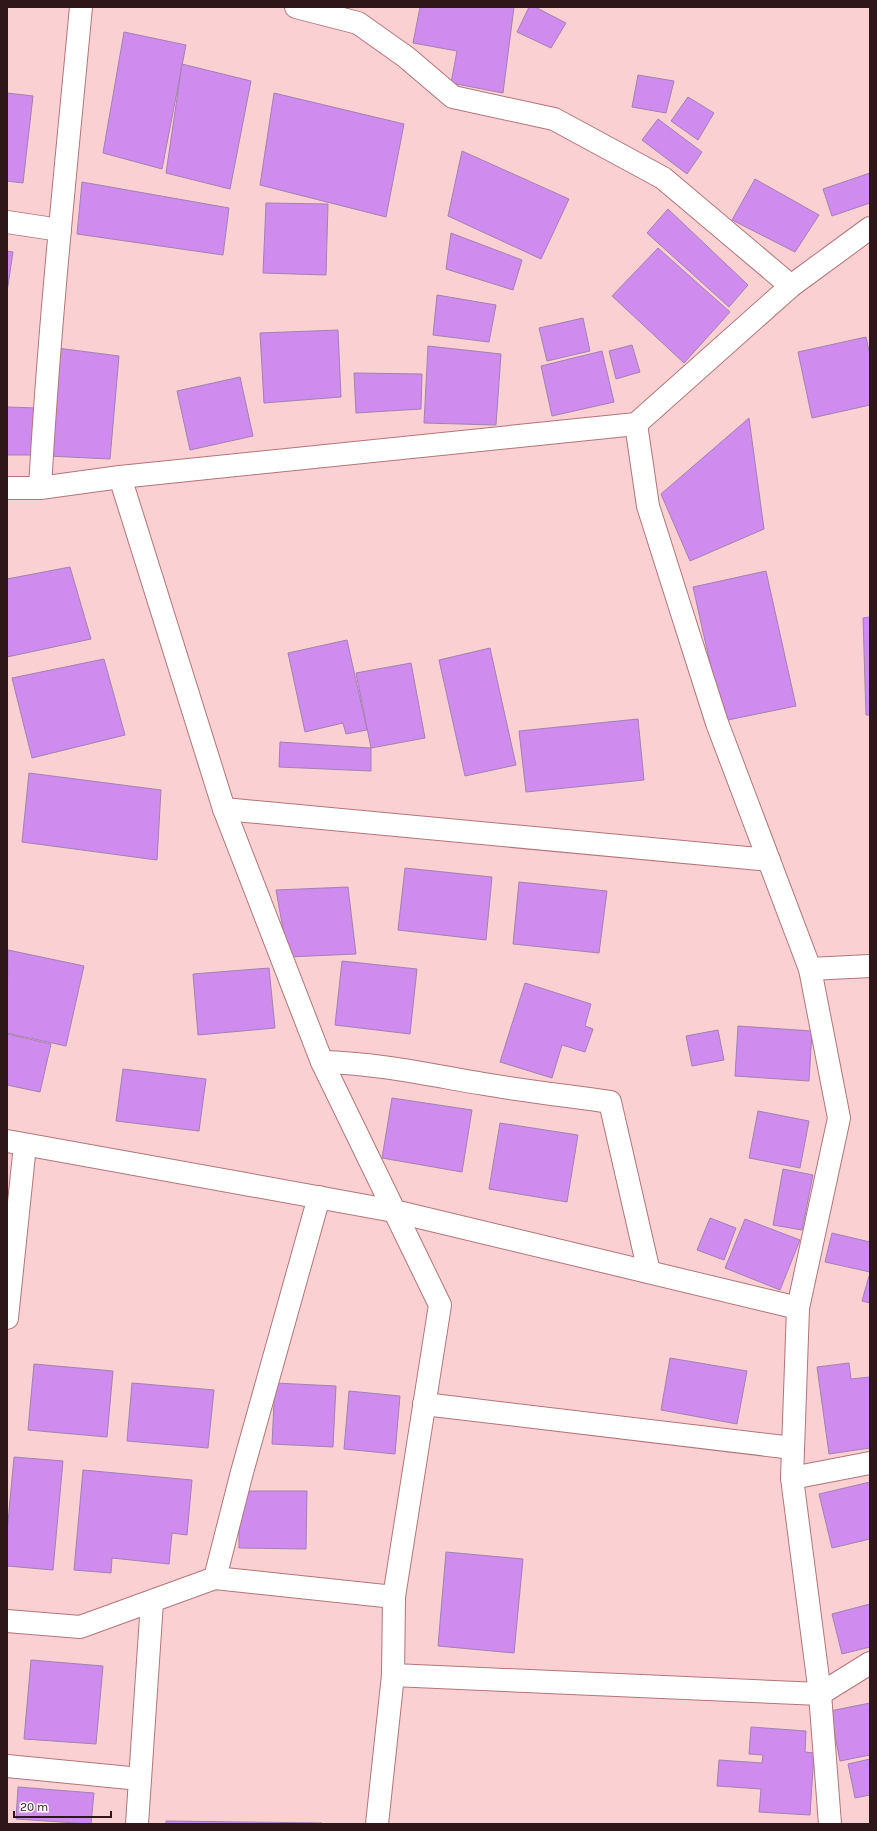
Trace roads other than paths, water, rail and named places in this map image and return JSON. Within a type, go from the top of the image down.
[{"type":"street","points":[[40,488],[44,420],[60,230],[81,7]]},
{"type":"street","points":[[296,7],[358,23],[406,57],[453,97],[554,119],[663,178],[791,286]]},
{"type":"street","points":[[7,222],[60,230]]},
{"type":"street","points":[[7,488],[40,488],[120,477],[636,424],[791,286],[870,228]]},
{"type":"street","points":[[636,424],[648,506],[717,723],[810,968],[839,1118],[798,1308],[792,1478],[820,1694],[830,1824]]},
{"type":"street","points":[[120,477],[224,809],[322,1062],[440,1305],[394,1597],[392,1674],[377,1824]]},
{"type":"street","points":[[224,809],[769,860]]},
{"type":"street","points":[[810,968],[870,966]]},
{"type":"street","points":[[322,1062],[349,1063],[413,1071],[484,1084],[610,1102],[649,1272]]},
{"type":"street","points":[[7,1318],[16,1143],[394,1211],[798,1308]]},
{"type":"street","points":[[215,1578],[242,1472],[319,1197]]},
{"type":"street","points":[[424,1404],[793,1448]]},
{"type":"street","points":[[792,1478],[870,1463]]},
{"type":"street","points":[[7,1621],[80,1627],[215,1578],[394,1597]]},
{"type":"street","points":[[137,1824],[152,1602]]},
{"type":"street","points":[[392,1674],[820,1694],[870,1663]]},
{"type":"street","points":[[7,1766],[140,1779]]}]
